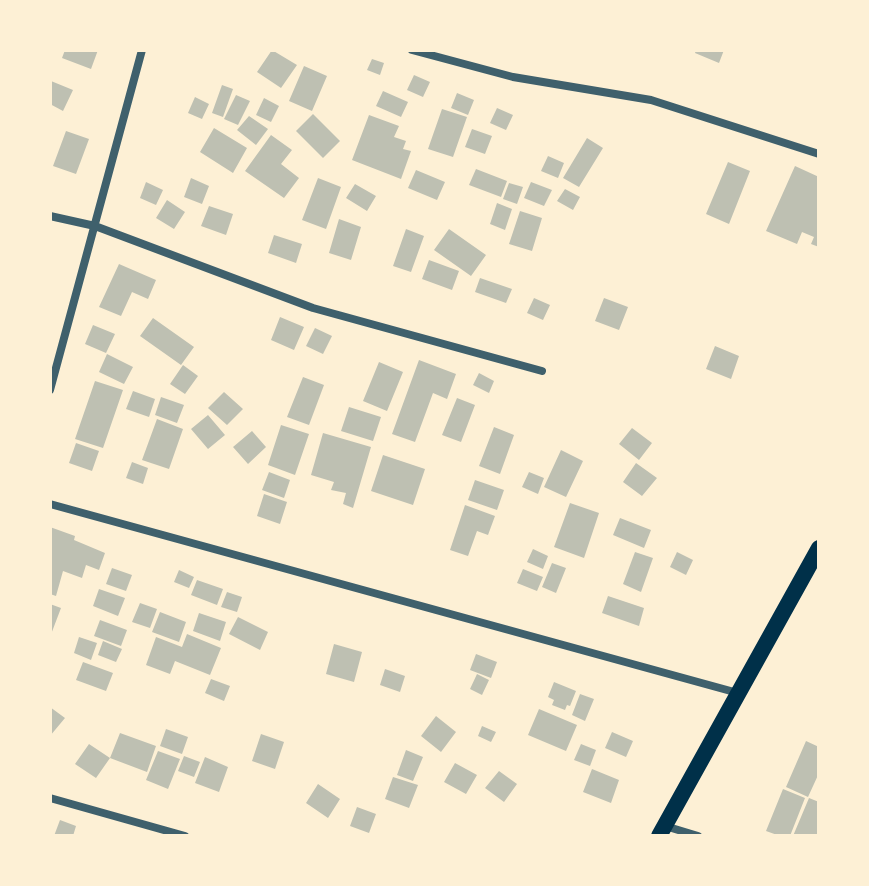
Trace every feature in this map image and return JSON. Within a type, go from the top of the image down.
[{"type":"main road","points":[[662,831],[738,693],[813,571],[819,548]]},
{"type":"street","points":[[50,390],[142,50]]},
{"type":"street","points":[[412,50],[513,77],[651,100],[819,154]]},
{"type":"street","points":[[50,216],[95,226],[313,308],[542,371]]},
{"type":"street","points":[[50,504],[738,693]]},
{"type":"street","points":[[50,798],[185,836]]},
{"type":"street","points":[[662,831],[698,836]]},
{"type":"building","points":[[65,50],[98,50],[91,69],[62,58]]},
{"type":"building","points":[[272,50],[297,65],[281,88],[257,72]]},
{"type":"building","points":[[696,50],[724,50],[719,63],[695,53]]},
{"type":"building","points":[[372,59],[384,63],[380,75],[367,70]]},
{"type":"building","points":[[304,66],[327,76],[312,111],[289,101]]},
{"type":"building","points":[[414,75],[430,82],[423,97],[407,90]]},
{"type":"building","points":[[51,81],[73,90],[63,111],[50,104]]},
{"type":"building","points":[[222,85],[233,89],[223,117],[212,113]]},
{"type":"building","points":[[383,91],[408,102],[401,117],[376,106]]},
{"type":"building","points":[[457,93],[474,100],[468,115],[451,108]]},
{"type":"building","points":[[236,95],[250,101],[238,125],[224,119]]},
{"type":"building","points":[[195,97],[209,104],[202,119],[188,113]]},
{"type":"building","points":[[264,98],[279,106],[271,122],[256,115]]},
{"type":"building","points":[[497,108],[513,115],[506,130],[490,123]]},
{"type":"building","points":[[442,109],[467,117],[453,157],[428,149]]},
{"type":"building","points":[[313,114],[340,141],[323,158],[296,131]]},
{"type":"building","points":[[369,115],[399,126],[394,137],[406,141],[403,149],[411,151],[401,179],[352,160]]},
{"type":"building","points":[[249,116],[268,129],[256,145],[237,130]]},
{"type":"building","points":[[214,128],[247,148],[233,173],[200,152]]},
{"type":"building","points":[[472,129],[492,136],[485,154],[465,147]]},
{"type":"building","points":[[66,131],[89,139],[76,174],[53,166]]},
{"type":"building","points":[[271,135],[292,150],[281,164],[299,178],[284,198],[245,171]]},
{"type":"building","points":[[587,138],[603,148],[579,187],[563,178]]},
{"type":"building","points":[[548,156],[564,163],[558,178],[541,171]]},
{"type":"building","points":[[728,162],[750,171],[729,224],[706,214]]},
{"type":"building","points":[[795,166],[819,177],[819,247],[811,244],[814,237],[802,232],[797,244],[766,231]]},
{"type":"building","points":[[476,169],[507,181],[501,197],[469,185]]},
{"type":"building","points":[[416,170],[445,182],[437,200],[408,188]]},
{"type":"building","points":[[191,178],[209,186],[202,204],[184,197]]},
{"type":"building","points":[[318,178],[341,187],[326,229],[302,220]]},
{"type":"building","points":[[146,182],[163,190],[156,205],[140,198]]},
{"type":"building","points":[[531,182],[552,190],[544,206],[524,198]]},
{"type":"building","points":[[509,183],[523,187],[517,204],[503,199]]},
{"type":"building","points":[[355,184],[376,196],[367,211],[346,198]]},
{"type":"building","points":[[565,189],[580,197],[573,210],[557,201]]},
{"type":"building","points":[[167,200],[185,212],[174,229],[156,218]]},
{"type":"building","points":[[497,203],[512,209],[505,230],[490,224]]},
{"type":"building","points":[[209,206],[233,214],[226,235],[201,226]]},
{"type":"building","points":[[520,211],[542,218],[532,251],[509,244]]},
{"type":"building","points":[[339,219],[361,227],[351,260],[329,253]]},
{"type":"building","points":[[406,229],[424,236],[411,272],[393,266]]},
{"type":"building","points":[[449,229],[486,255],[471,276],[434,250]]},
{"type":"building","points":[[274,235],[302,244],[296,263],[268,253]]},
{"type":"building","points":[[429,260],[459,271],[452,290],[422,279]]},
{"type":"building","points":[[119,264],[156,280],[148,299],[132,292],[121,316],[99,307]]},
{"type":"building","points":[[480,278],[512,289],[506,303],[475,292]]},
{"type":"building","points":[[534,298],[550,305],[543,320],[527,313]]},
{"type":"building","points":[[604,298],[628,307],[619,330],[595,321]]},
{"type":"building","points":[[280,317],[304,327],[294,350],[271,340]]},
{"type":"building","points":[[153,318],[194,347],[181,365],[140,336]]},
{"type":"building","points":[[93,325],[115,334],[106,353],[85,344]]},
{"type":"building","points":[[315,328],[332,336],[323,354],[306,346]]},
{"type":"building","points":[[715,346],[739,356],[731,379],[706,369]]},
{"type":"building","points":[[107,354],[133,367],[124,384],[99,372]]},
{"type":"building","points":[[419,360],[456,374],[447,399],[433,393],[415,442],[392,434]]},
{"type":"building","points":[[379,362],[403,372],[387,411],[363,401]]},
{"type":"building","points":[[183,365],[198,376],[185,394],[170,384]]},
{"type":"building","points":[[479,373],[494,381],[489,393],[473,385]]},
{"type":"building","points":[[303,377],[324,385],[309,425],[287,417]]},
{"type":"building","points":[[95,381],[123,390],[103,448],[75,439]]},
{"type":"building","points":[[133,391],[155,399],[149,417],[126,409]]},
{"type":"building","points":[[224,392],[243,409],[227,425],[208,408]]},
{"type":"building","points":[[161,397],[184,405],[177,423],[155,415]]},
{"type":"building","points":[[457,398],[475,405],[461,442],[442,435]]},
{"type":"building","points":[[349,407],[381,417],[373,441],[341,431]]},
{"type":"building","points":[[208,415],[225,435],[208,449],[191,429]]},
{"type":"building","points":[[157,419],[183,429],[169,469],[142,460]]},
{"type":"building","points":[[281,425],[309,434],[295,475],[268,465]]},
{"type":"building","points":[[494,427],[514,435],[500,474],[479,466]]},
{"type":"building","points":[[632,428],[652,443],[639,460],[619,444]]},
{"type":"building","points":[[252,431],[266,447],[248,464],[233,447]]},
{"type":"building","points":[[323,433],[371,447],[353,508],[343,504],[346,493],[331,490],[334,482],[311,475]]},
{"type":"building","points":[[76,443],[99,451],[92,471],[69,463]]},
{"type":"building","points":[[561,450],[583,461],[566,497],[544,487]]},
{"type":"building","points":[[383,455],[425,469],[413,505],[371,491]]},
{"type":"building","points":[[132,462],[148,468],[143,484],[126,478]]},
{"type":"building","points":[[636,463],[657,478],[642,496],[623,482]]},
{"type":"building","points":[[269,472],[290,480],[284,498],[262,490]]},
{"type":"building","points":[[529,472],[544,478],[538,494],[522,487]]},
{"type":"building","points":[[475,480],[504,490],[497,510],[468,500]]},
{"type":"building","points":[[264,494],[287,502],[280,524],[257,516]]},
{"type":"building","points":[[570,503],[599,513],[584,558],[554,547]]},
{"type":"building","points":[[465,505],[495,516],[488,535],[477,531],[468,556],[450,550]]},
{"type":"building","points":[[620,518],[651,530],[644,548],[613,535]]},
{"type":"building","points":[[50,527],[75,536],[74,540],[105,553],[99,570],[86,565],[82,578],[63,571],[56,596],[50,594]]},
{"type":"building","points":[[533,549],[548,556],[543,569],[527,562]]},
{"type":"building","points":[[635,552],[653,558],[641,592],[623,584]]},
{"type":"building","points":[[677,552],[693,560],[686,575],[670,567]]},
{"type":"building","points":[[552,563],[566,568],[556,593],[542,587]]},
{"type":"building","points":[[112,568],[132,575],[126,591],[106,584]]},
{"type":"building","points":[[523,569],[543,577],[537,591],[517,583]]},
{"type":"building","points":[[179,570],[194,577],[189,588],[174,582]]},
{"type":"building","points":[[197,580],[223,589],[217,605],[191,595]]},
{"type":"building","points":[[99,589],[125,598],[118,616],[93,606]]},
{"type":"building","points":[[227,592],[242,597],[237,612],[221,607]]},
{"type":"building","points":[[608,596],[644,608],[639,626],[602,613]]},
{"type":"building","points":[[140,603],[157,609],[150,628],[132,622]]},
{"type":"building","points":[[50,604],[61,608],[50,637]]},
{"type":"building","points":[[160,612],[186,622],[179,642],[152,632]]},
{"type":"building","points":[[199,613],[226,622],[220,641],[193,631]]},
{"type":"building","points":[[238,617],[268,632],[260,650],[229,634]]},
{"type":"building","points":[[100,620],[127,630],[121,646],[94,636]]},
{"type":"building","points":[[187,634],[221,648],[210,675],[175,661],[170,674],[146,665],[156,637],[182,647]]},
{"type":"building","points":[[79,637],[97,643],[91,660],[74,653]]},
{"type":"building","points":[[103,641],[122,649],[116,662],[98,655]]},
{"type":"building","points":[[334,644],[362,652],[354,682],[326,674]]},
{"type":"building","points":[[476,654],[497,662],[491,678],[470,670]]},
{"type":"building","points":[[83,662],[113,673],[106,691],[76,680]]},
{"type":"building","points":[[385,669],[405,676],[400,692],[380,685]]},
{"type":"building","points":[[477,674],[489,680],[482,695],[470,689]]},
{"type":"building","points":[[211,679],[230,686],[224,701],[205,693]]},
{"type":"building","points":[[554,682],[576,691],[565,710],[552,705],[554,700],[548,697]]},
{"type":"building","points":[[580,694],[594,699],[585,721],[572,715]]},
{"type":"building","points":[[50,707],[65,718],[50,736]]},
{"type":"building","points":[[539,709],[577,725],[566,751],[528,735]]},
{"type":"building","points":[[436,716],[456,732],[441,752],[421,736]]},
{"type":"building","points":[[482,726],[496,732],[491,742],[478,736]]},
{"type":"building","points":[[166,729],[188,737],[182,754],[160,746]]},
{"type":"building","points":[[612,732],[633,741],[626,757],[605,748]]},
{"type":"building","points":[[120,733],[156,746],[147,772],[110,758]]},
{"type":"building","points":[[261,734],[284,742],[275,769],[252,761]]},
{"type":"building","points":[[806,741],[819,747],[819,773],[808,797],[786,787]]},
{"type":"building","points":[[89,744],[110,758],[96,778],[75,764]]},
{"type":"building","points":[[581,744],[596,750],[590,766],[574,760]]},
{"type":"building","points":[[406,750],[423,757],[413,781],[397,775]]},
{"type":"building","points":[[158,751],[180,759],[168,789],[146,780]]},
{"type":"building","points":[[184,756],[200,762],[194,777],[178,771]]},
{"type":"building","points":[[205,757],[228,767],[219,792],[195,783]]},
{"type":"building","points":[[455,763],[477,775],[466,794],[444,782]]},
{"type":"building","points":[[592,769],[619,780],[611,803],[583,792]]},
{"type":"building","points":[[499,771],[517,784],[504,802],[485,788]]},
{"type":"building","points":[[393,777],[418,785],[409,808],[385,799]]},
{"type":"building","points":[[318,784],[340,799],[328,818],[306,803]]},
{"type":"building","points":[[783,789],[805,798],[790,836],[766,831]]},
{"type":"building","points":[[809,798],[819,802],[819,836],[793,836]]},
{"type":"building","points":[[357,807],[376,814],[369,833],[350,826]]},
{"type":"building","points":[[60,820],[76,826],[73,836],[54,836]]}]
